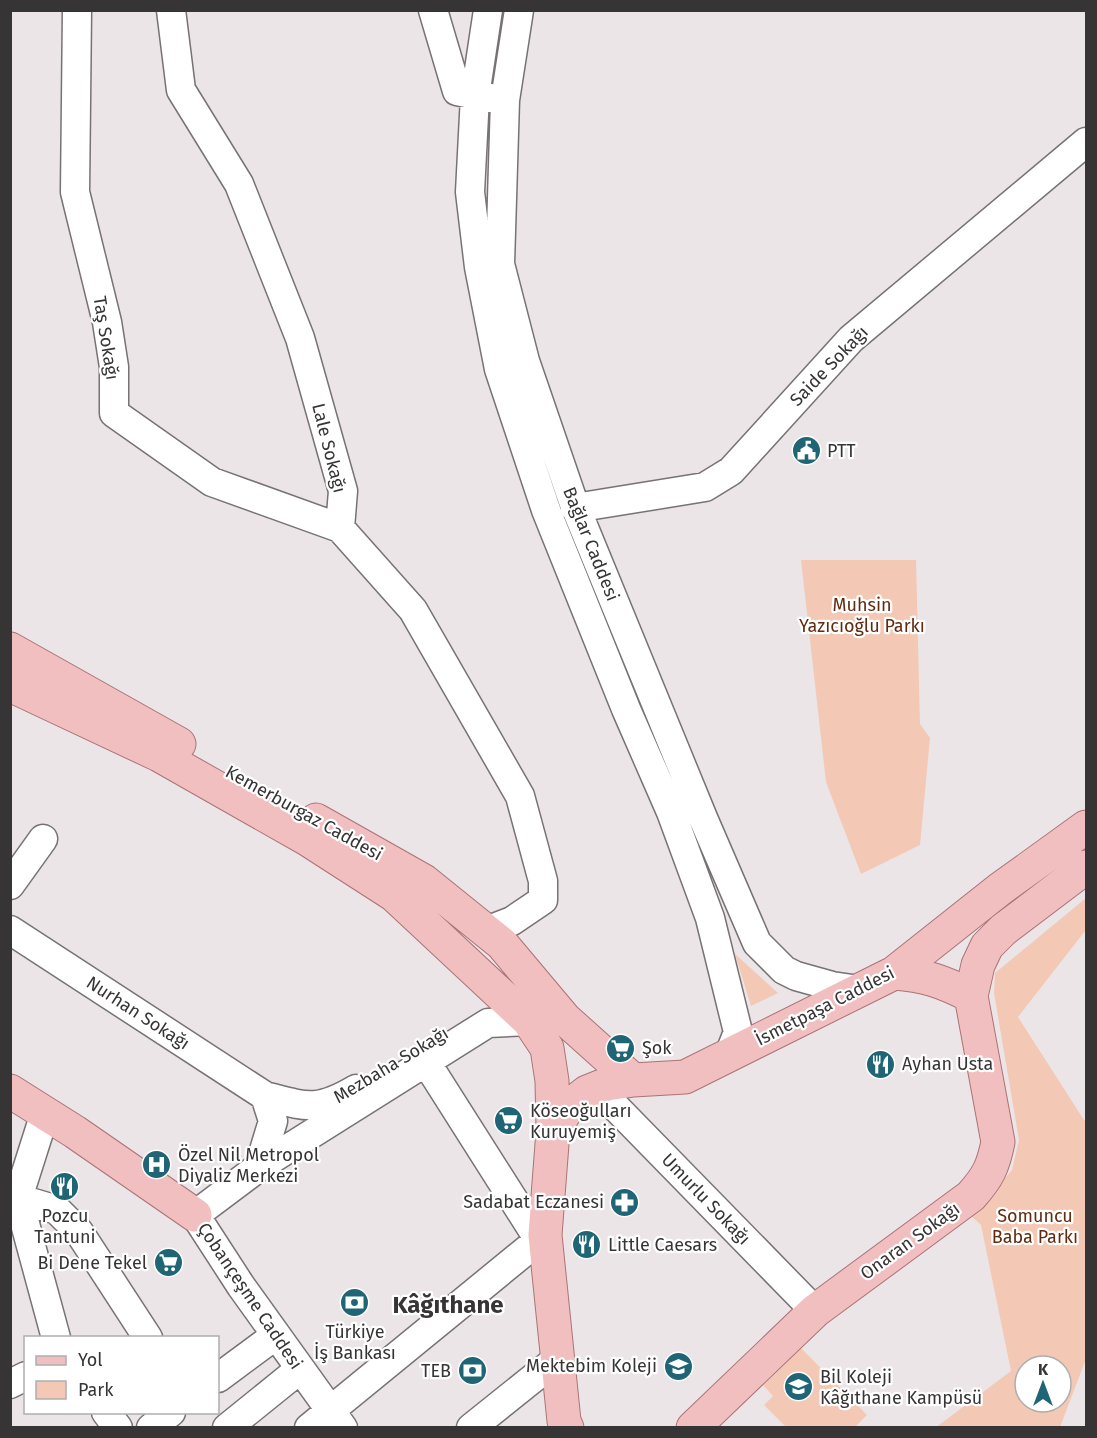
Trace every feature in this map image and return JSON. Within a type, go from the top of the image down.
[{"type":"main road","name":"Kemerburgaz Caddesi","points":[[10,649],[424,881],[502,944],[565,1019],[633,1080]]},
{"type":"main road","name":"Kemerburgaz Caddesi","points":[[10,686],[159,755],[307,839],[394,895],[503,1001],[547,1048],[552,1081],[553,1131]]},
{"type":"main road","name":"İsmetpaşa Caddesi","points":[[553,1131],[569,1106],[587,1092],[633,1080],[685,1077],[894,973],[1000,889],[1086,827]]},
{"type":"main road","points":[[894,973],[920,975],[945,982],[971,996],[978,965],[987,946],[1012,923],[1086,867]]},
{"type":"main road","name":"Onaran Sokağı","points":[[693,1428],[815,1311],[971,1196],[987,1179],[994,1164],[998,1142],[971,996]]},
{"type":"main road","points":[[503,1001],[565,1019]]},
{"type":"main road","name":"Çobançeşme Caddesi","points":[[10,1091],[195,1215]]},
{"type":"main road","points":[[553,1131],[542,1237],[565,1425]]},
{"type":"street","name":"Taş Sokağı","points":[[77,10],[75,192],[107,322],[114,367],[114,413],[212,482],[340,528]]},
{"type":"street","name":"Lale Sokağı","points":[[171,10],[181,90],[239,184],[300,338],[343,491],[340,528]]},
{"type":"street","points":[[433,10],[457,92],[505,100]]},
{"type":"street","name":"Bağlar Caddesi","points":[[488,10],[474,96],[470,192],[478,267],[499,369],[546,510],[626,710],[671,812],[710,918],[738,1032],[729,1055]]},
{"type":"street","name":"Bağlar Caddesi","points":[[519,10],[505,100],[500,264],[525,362],[575,508],[757,943],[784,970],[796,976],[832,987],[859,990]]},
{"type":"street","name":"Saide Sokağı","points":[[575,508],[705,487],[731,471],[851,339],[1086,142]]},
{"type":"street","points":[[340,528],[413,610],[520,796],[543,881],[543,900],[512,921],[486,931]]},
{"type":"street","points":[[10,885],[43,839]]},
{"type":"street","name":"Nurhan Sokağı","points":[[10,930],[265,1096]]},
{"type":"street","name":"Mezbaha Sokağı","points":[[195,1215],[259,1167],[488,1023],[503,1001]]},
{"type":"street","name":"Mezbaha Sokağı","points":[[265,1096],[305,1107],[334,1102],[479,1011],[503,1001]]},
{"type":"street","points":[[327,1422],[542,1237],[426,1062]]},
{"type":"street","name":"Umurlu Sokağı","points":[[597,1088],[815,1311]]},
{"type":"street","points":[[259,1167],[273,1121],[265,1096]]},
{"type":"street","points":[[45,1113],[14,1197],[55,1336]]},
{"type":"street","points":[[14,1197],[57,1210],[79,1232],[147,1336]]},
{"type":"street","name":"Çobançeşme Caddesi","points":[[195,1215],[241,1286],[300,1369],[327,1422]]},
{"type":"street","points":[[219,1377],[276,1335]]},
{"type":"street","points":[[471,1428],[556,1360]]},
{"type":"street","points":[[227,1428],[300,1369]]},
{"type":"street","points":[[10,1384],[24,1377]]},
{"type":"street","points":[[107,1414],[118,1428]]},
{"type":"street","points":[[151,1428],[170,1414]]},
{"type":"green space","name":"Muhsin Yazıcıoğlu Parkı","points":[[801,560],[916,560],[920,724],[930,738],[920,845],[861,874],[826,782]]},
{"type":"green space","name":"Somuncu Baba Parkı","points":[[1086,898],[1085,931],[1018,1017],[1086,1120],[1086,1359],[1073,1393],[1073,1354],[1013,1354],[1013,1414],[1065,1414],[1060,1427],[935,1428],[1011,1371],[981,1225],[969,1214],[981,1206],[1012,1170],[1019,1140],[994,993],[995,973]]},
{"type":"green space","points":[[735,954],[778,993],[751,1006]]},
{"type":"green space","name":"Bil Koleji Kâğıthane Kampüsü","points":[[800,1347],[867,1415],[855,1427],[786,1427],[764,1405],[773,1396],[762,1384]]},
{"type":"place","name":"PTT","points":[[806,451]]},
{"type":"place","name":"Şok","points":[[621,1048]]},
{"type":"place","name":"Ayhan Usta","points":[[881,1064]]},
{"type":"place","name":"Köseoğulları Kuruyemiş","points":[[509,1121]]},
{"type":"place","name":"Özel Nil Metropol Diyaliz Merkezi","points":[[157,1165]]},
{"type":"place","name":"Pozcu Tantuni","points":[[65,1187]]},
{"type":"place","name":"Sadabat Eczanesi","points":[[625,1202]]},
{"type":"place","name":"Little Caesars","points":[[587,1245]]},
{"type":"place","name":"Bi Dene Tekel","points":[[168,1263]]},
{"type":"place","name":"Türkiye İş Bankası","points":[[355,1303]]},
{"type":"place","name":"Mektebim Koleji","points":[[678,1366]]},
{"type":"place","name":"TEB","points":[[472,1371]]},
{"type":"place","name":"Bil Koleji Kâğıthane Kampüsü","points":[[799,1387]]},
{"type":"district","name":"Kâğıthane","points":[[448,1305]]}]
